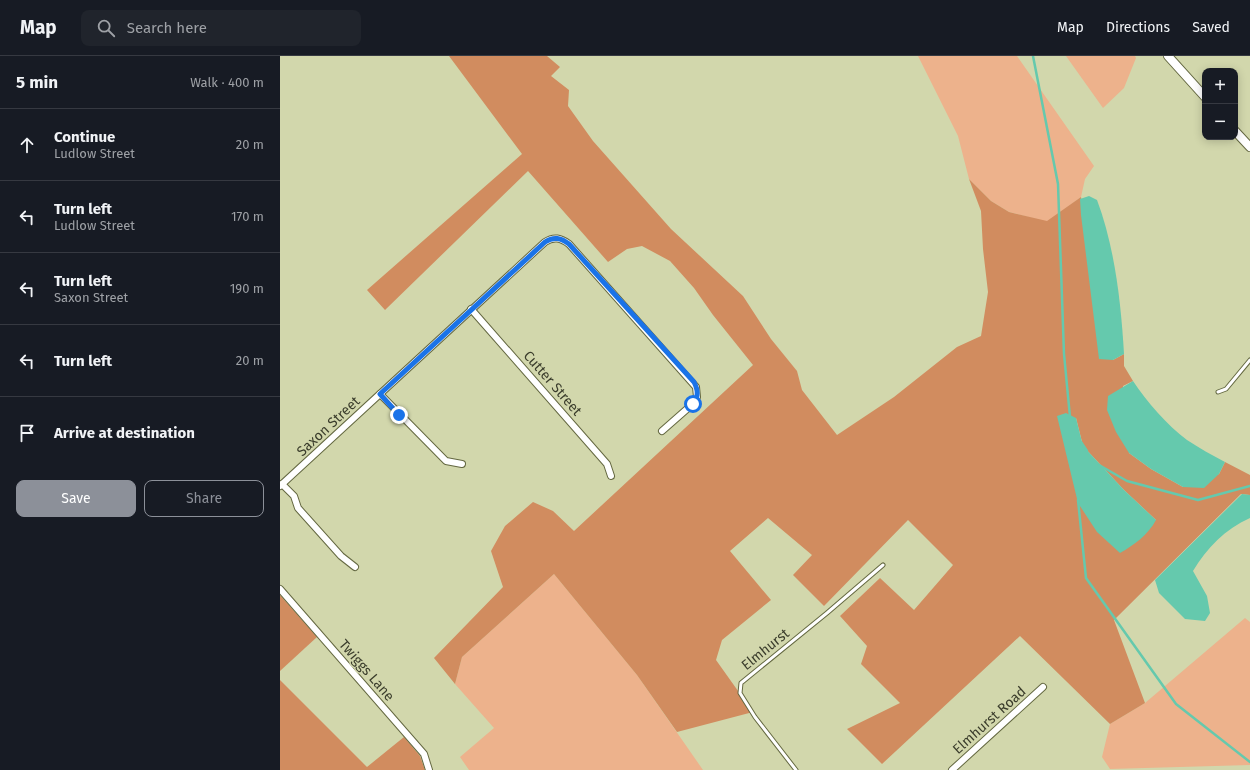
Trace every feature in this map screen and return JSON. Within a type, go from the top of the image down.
[{"type":"street","points":[[1168,56],[1202,94]]},
{"type":"street","points":[[1238,134],[1250,148]]},
{"type":"street","name":"Saxon Street","points":[[281,485],[471,309],[545,242],[553,238],[563,240],[569,244],[696,386],[697,396],[695,402],[662,431]]},
{"type":"street","name":"Cutter Street","points":[[471,309],[607,464],[611,476]]},
{"type":"street","points":[[380,394],[446,461],[462,464]]},
{"type":"street","points":[[281,485],[294,496],[298,508],[341,556],[355,567]]},
{"type":"street","name":"Twiggs Lane","points":[[280,589],[424,754],[429,770]]},
{"type":"street","name":"Elmhurst Road","points":[[952,770],[1043,687]]},
{"type":"lane","points":[[1218,392],[1226,389],[1250,360]]},
{"type":"lane","name":"Elmhurst","points":[[796,770],[755,717],[740,693],[742,683],[827,613],[883,564]]},
{"type":"shaded area","points":[[449,56],[547,56],[560,67],[551,76],[569,90],[568,106],[593,141],[671,229],[743,296],[771,339],[797,371],[802,390],[837,435],[894,397],[957,347],[981,336],[988,292],[983,249],[981,211],[969,179],[991,201],[1009,212],[1047,221],[1081,197],[1113,360],[1124,354],[1124,366],[1133,381],[1123,386],[1129,453],[1151,469],[1183,487],[1219,474],[1225,462],[1250,475],[1250,495],[1241,494],[1114,620],[1145,703],[1110,724],[1020,636],[882,764],[847,729],[900,703],[861,664],[867,646],[840,616],[880,578],[914,610],[953,565],[908,520],[824,606],[793,575],[812,555],[768,518],[730,551],[771,600],[722,640],[716,660],[753,712],[677,732],[637,675],[554,574],[462,657],[455,684],[434,658],[503,587],[491,551],[505,526],[533,502],[553,511],[574,531],[753,365],[713,315],[694,288],[670,261],[642,246],[627,249],[608,262],[528,171],[385,310],[367,290],[522,154]],"holes":[[[1076,418],[1083,446],[1124,490],[1156,520],[1078,503]]]},
{"type":"shaded area","points":[[918,56],[1017,56],[1094,166],[1085,179],[1081,197],[1047,222],[1009,212],[991,201],[969,179],[958,136]]},
{"type":"shaded area","points":[[1066,56],[1135,56],[1136,58],[1124,88],[1103,108]]},
{"type":"shaded area","points":[[554,574],[637,675],[703,770],[469,770],[460,757],[494,728],[455,684],[462,657]]},
{"type":"shaded area","points":[[280,595],[317,637],[280,671]]},
{"type":"shaded area","points":[[1245,618],[1250,622],[1250,765],[1110,769],[1102,757],[1110,724],[1145,703]]},
{"type":"shaded area","points":[[280,680],[367,767],[404,737],[420,756],[425,770],[280,770]]},
{"type":"water","points":[[1089,196],[1097,200],[1113,256],[1116,276],[1124,354],[1113,360],[1099,359],[1080,199]]},
{"type":"water","points":[[1133,381],[1158,413],[1172,427],[1196,446],[1225,462],[1219,474],[1204,488],[1183,487],[1151,469],[1129,453],[1116,432],[1107,410],[1108,396]]},
{"type":"water","points":[[1066,413],[1076,418],[1083,446],[1124,490],[1156,520],[1140,539],[1120,553],[1097,532],[1078,503],[1057,416]]},
{"type":"water","points":[[1242,494],[1250,495],[1250,518],[1241,522],[1217,540],[1193,571],[1207,596],[1210,613],[1205,621],[1185,619],[1159,593],[1155,580]]},
{"type":"waterway","points":[[1033,56],[1058,184],[1064,354],[1070,417]]},
{"type":"waterway","points":[[1081,442],[1087,451]]},
{"type":"waterway","points":[[1099,465],[1127,481],[1198,500],[1250,486]]},
{"type":"waterway","points":[[1078,500],[1086,578],[1176,704],[1250,762]]},
{"type":"route","points":[[399,415],[380,394],[545,242],[553,238],[558,238],[569,244],[694,382],[698,391],[693,404]]}]
